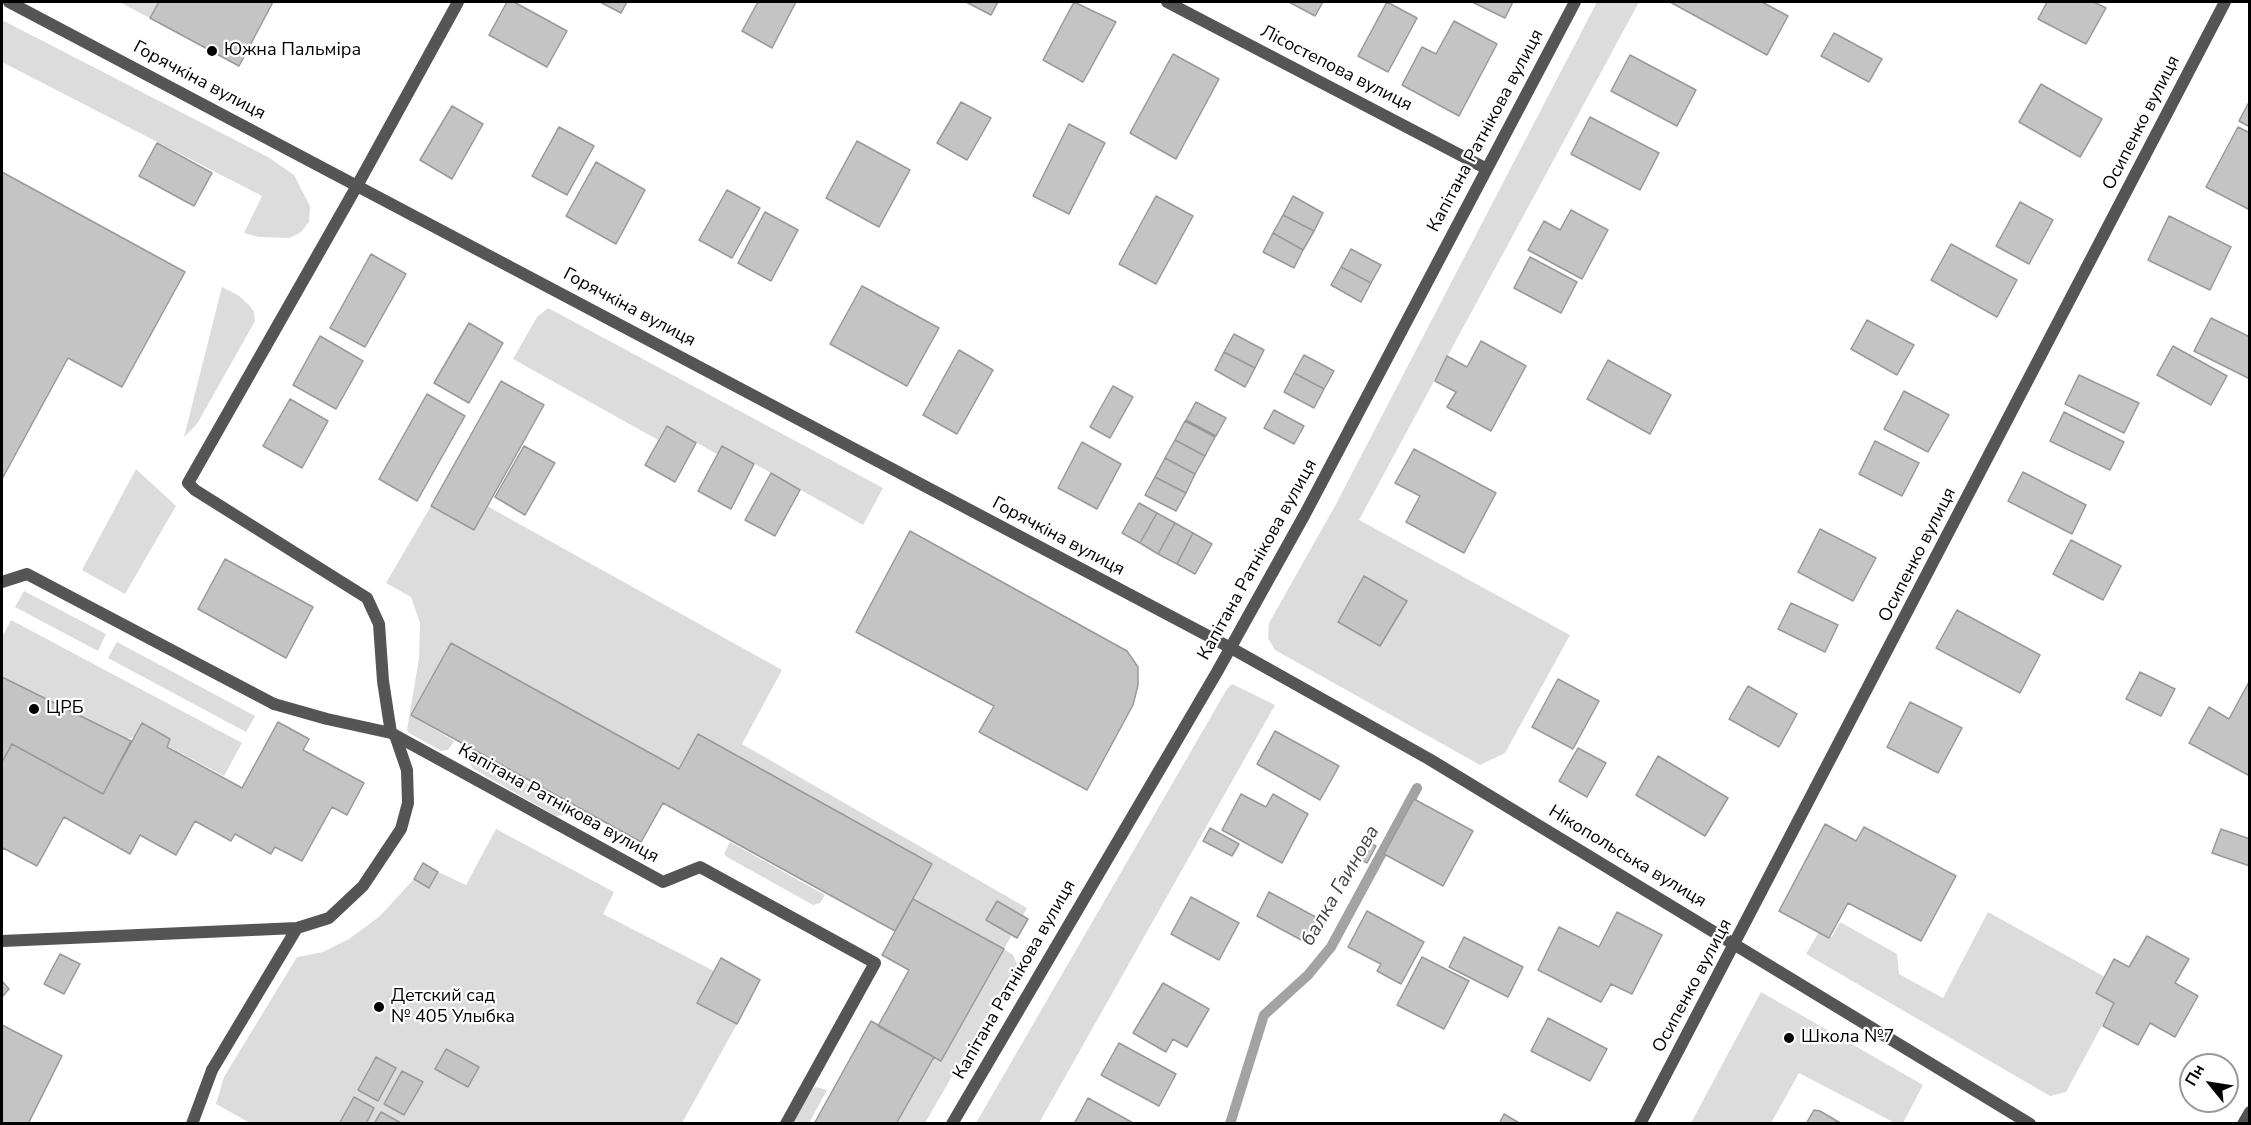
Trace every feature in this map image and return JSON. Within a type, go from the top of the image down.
[{"type":"street","name":"Горячкіна вулиця","points":[[9,2],[358,184],[1230,648]]},
{"type":"street","points":[[2,941],[297,928],[329,918],[363,886],[401,829],[408,803],[407,770],[393,734],[383,681],[379,624],[367,598],[195,490],[188,483],[358,184],[458,2]]},
{"type":"street","name":"Лісостепова вулиця","points":[[1167,2],[1487,169]]},
{"type":"street","name":"Капітана Ратнікова вулиця","points":[[952,1124],[1230,648],[1305,514],[1575,2]]},
{"type":"street","name":"Осипенко вулиця","points":[[1640,1124],[1736,944],[2225,2]]},
{"type":"street","name":"Капітана Ратнікова вулиця","points":[[2,582],[27,574],[274,704],[393,734],[663,882],[700,867],[875,963],[786,1124]]},
{"type":"street","name":"Нікопольська вулиця","points":[[1230,648],[1429,759],[2030,1124]]},
{"type":"street","points":[[195,1123],[212,1070],[297,928]]},
{"type":"street","points":[[2243,1124],[2250,1112]]},
{"type":"shaded area","points":[[119,2],[159,2],[150,18]]},
{"type":"shaded area","points":[[1597,2],[1639,2],[1359,520],[1570,635],[1505,753],[1480,765],[1275,650],[1268,638],[1269,623],[1335,506]]},
{"type":"shaded area","points":[[2,20],[268,157],[294,175],[310,206],[309,222],[300,233],[289,238],[259,237],[244,233],[262,196],[2,62]]},
{"type":"shaded area","points":[[222,287],[238,295],[249,305],[254,312],[255,321],[197,424],[184,437]]},
{"type":"shaded area","points":[[548,308],[883,488],[863,525],[723,446],[717,454],[667,426],[658,440],[513,359],[537,317]]},
{"type":"shaded area","points":[[136,469],[176,506],[125,594],[82,570]]},
{"type":"shaded area","points":[[431,506],[474,530],[487,506],[782,670],[742,744],[1027,908],[1004,949],[913,899],[932,864],[698,734],[679,769],[451,643],[410,715],[454,741],[448,750],[441,751],[409,733],[407,730],[419,658],[420,623],[411,597],[386,583]]},
{"type":"shaded area","points":[[24,591],[106,634],[98,651],[15,607]]},
{"type":"shaded area","points":[[11,620],[242,743],[224,776],[149,736],[118,739],[2,677],[2,637]]},
{"type":"shaded area","points":[[117,642],[255,716],[246,732],[108,658]]},
{"type":"shaded area","points":[[1232,684],[1275,705],[1039,1123],[976,1123],[1227,689]]},
{"type":"shaded area","points":[[474,753],[568,807],[563,815],[556,816],[472,768],[469,760]]},
{"type":"shaded area","points":[[496,829],[614,892],[603,914],[714,971],[737,1024],[682,1123],[252,1124],[216,1104],[224,1077],[297,957],[323,952],[349,939],[380,916],[414,879],[429,888],[438,872],[466,885]]},
{"type":"shaded area","points":[[730,842],[825,895],[820,903],[813,905],[727,857],[724,854]]},
{"type":"shaded area","points":[[1988,912],[2105,977],[2114,1003],[2066,1092],[2050,1096],[1806,954],[1820,930],[1832,937],[1840,922],[1897,954],[1899,974],[1943,998]]},
{"type":"shaded area","points":[[1004,949],[1013,955],[1017,964],[925,1123],[896,1123],[934,1057],[941,1061]]},
{"type":"shaded area","name":"Школа №7","points":[[1761,992],[1923,1085],[1903,1123],[1895,1123],[1799,1073],[1771,1123],[1691,1123]]},
{"type":"shaded area","points":[[816,1087],[827,1090],[809,1123],[793,1124],[812,1089]]},
{"type":"building","points":[[159,2],[273,2],[239,66],[150,18]]},
{"type":"building","points":[[507,2],[514,2],[567,31],[547,67],[489,35]]},
{"type":"building","points":[[600,2],[627,2],[621,13]]},
{"type":"building","points":[[758,2],[796,2],[772,48],[742,31]]},
{"type":"building","points":[[966,2],[998,2],[991,15]]},
{"type":"building","points":[[1074,2],[1116,22],[1083,82],[1043,60]]},
{"type":"building","points":[[1289,2],[1323,2],[1315,16]]},
{"type":"building","points":[[1387,2],[1417,18],[1388,72],[1358,56]]},
{"type":"building","points":[[1472,2],[1513,2],[1505,18]]},
{"type":"building","points":[[1670,2],[1762,2],[1788,16],[1767,55]]},
{"type":"building","points":[[2047,2],[2094,2],[2106,8],[2086,44],[2038,19]]},
{"type":"building","points":[[1454,21],[1497,44],[1459,116],[1402,85],[1422,47],[1436,54]]},
{"type":"building","points":[[1834,33],[1882,59],[1869,82],[1821,56]]},
{"type":"building","points":[[1173,54],[1219,79],[1176,159],[1130,133]]},
{"type":"building","points":[[1630,55],[1696,90],[1677,126],[1611,91]]},
{"type":"building","points":[[2041,84],[2102,119],[2080,157],[2019,122]]},
{"type":"building","points":[[2250,100],[2250,127],[2239,121]]},
{"type":"building","points":[[961,102],[991,118],[967,160],[937,143]]},
{"type":"building","points":[[452,106],[483,124],[452,179],[420,160]]},
{"type":"building","points":[[1590,117],[1659,153],[1640,190],[1571,154]]},
{"type":"building","points":[[1069,124],[1105,143],[1069,214],[1033,196]]},
{"type":"building","points":[[559,127],[594,146],[567,195],[532,176]]},
{"type":"building","points":[[2238,127],[2250,133],[2250,210],[2206,187]]},
{"type":"building","points":[[857,141],[910,170],[879,227],[826,198]]},
{"type":"building","points":[[157,143],[212,173],[194,206],[139,176]]},
{"type":"building","points":[[596,162],[645,190],[616,244],[566,216]]},
{"type":"building","points":[[2,172],[185,272],[122,387],[68,358],[2,479]]},
{"type":"building","points":[[727,190],[760,208],[732,258],[699,240]]},
{"type":"building","points":[[1156,196],[1193,216],[1156,284],[1119,264]]},
{"type":"building","points":[[1293,196],[1323,213],[1314,231],[1283,215]]},
{"type":"building","points":[[2020,202],[2053,220],[2029,264],[1996,246]]},
{"type":"building","points":[[1571,210],[1608,230],[1582,279],[1528,250],[1544,221],[1560,230]]},
{"type":"building","points":[[765,212],[798,230],[771,281],[738,263]]},
{"type":"building","points":[[1283,215],[1314,231],[1303,250],[1273,233]]},
{"type":"building","points":[[2169,216],[2231,247],[2210,290],[2148,260]]},
{"type":"building","points":[[1273,233],[1303,250],[1294,268],[1263,252]]},
{"type":"building","points":[[1951,244],[2017,280],[1997,317],[1931,280]]},
{"type":"building","points":[[1351,249],[1381,265],[1371,283],[1341,267]]},
{"type":"building","points":[[371,254],[406,274],[365,347],[330,328]]},
{"type":"building","points":[[1530,257],[1577,282],[1561,313],[1514,288]]},
{"type":"building","points":[[1341,267],[1371,283],[1361,302],[1331,285]]},
{"type":"building","points":[[862,286],[939,328],[907,386],[830,344]]},
{"type":"building","points":[[2211,318],[2250,337],[2250,379],[2194,351]]},
{"type":"building","points":[[1867,320],[1914,345],[1897,375],[1851,349]]},
{"type":"building","points":[[469,323],[503,343],[469,403],[434,383]]},
{"type":"building","points":[[1234,334],[1264,350],[1255,368],[1224,352]]},
{"type":"building","points":[[320,336],[363,361],[336,409],[293,385]]},
{"type":"building","points":[[1481,341],[1526,366],[1491,431],[1447,407],[1456,392],[1435,381],[1447,356],[1467,367]]},
{"type":"building","points":[[2173,346],[2227,376],[2211,405],[2157,375]]},
{"type":"building","points":[[959,350],[993,370],[957,434],[923,415]]},
{"type":"building","points":[[1224,352],[1255,368],[1245,387],[1215,370]]},
{"type":"building","points":[[1304,355],[1334,371],[1324,389],[1294,373]]},
{"type":"building","points":[[1608,360],[1671,395],[1650,434],[1587,399]]},
{"type":"building","points":[[1294,373],[1324,389],[1314,408],[1284,392]]},
{"type":"building","points":[[2079,375],[2139,403],[2124,433],[2065,404]]},
{"type":"building","points":[[501,381],[544,405],[474,530],[431,506]]},
{"type":"building","points":[[1113,386],[1133,397],[1110,438],[1090,427]]},
{"type":"building","points":[[1904,391],[1949,415],[1928,452],[1884,429]]},
{"type":"building","points":[[427,394],[465,416],[417,501],[379,479]]},
{"type":"building","points":[[290,399],[328,421],[302,468],[263,446]]},
{"type":"building","points":[[1196,402],[1226,418],[1216,436],[1186,420]]},
{"type":"building","points":[[1274,410],[1304,426],[1294,444],[1264,428]]},
{"type":"building","points":[[2064,412],[2124,442],[2110,470],[2050,441]]},
{"type":"building","points":[[1185,421],[1215,437],[1205,456],[1175,440]]},
{"type":"building","points":[[667,426],[696,443],[675,482],[645,465]]},
{"type":"building","points":[[1175,440],[1205,456],[1195,474],[1165,458]]},
{"type":"building","points":[[1875,441],[1919,463],[1902,496],[1859,474]]},
{"type":"building","points":[[1082,442],[1121,464],[1097,509],[1058,488]]},
{"type":"building","points":[[524,446],[555,463],[525,515],[495,497]]},
{"type":"building","points":[[722,446],[754,464],[731,509],[698,491]]},
{"type":"building","points":[[1414,449],[1496,493],[1464,553],[1406,522],[1420,496],[1395,483]]},
{"type":"building","points":[[1165,458],[1195,474],[1186,493],[1155,477]]},
{"type":"building","points":[[2023,472],[2086,505],[2072,534],[2008,501]]},
{"type":"building","points":[[771,473],[800,490],[775,536],[745,520]]},
{"type":"building","points":[[1155,477],[1186,493],[1176,511],[1145,495]]},
{"type":"building","points":[[1139,503],[1157,513],[1140,543],[1122,533]]},
{"type":"building","points":[[1157,513],[1175,523],[1158,554],[1140,543]]},
{"type":"building","points":[[1175,523],[1193,533],[1177,564],[1158,554]]},
{"type":"building","points":[[1820,529],[1876,558],[1853,601],[1798,572]]},
{"type":"building","points":[[910,531],[1127,651],[1138,667],[1138,685],[1133,705],[1087,790],[979,732],[994,706],[856,632]]},
{"type":"building","points":[[1193,533],[1212,544],[1195,574],[1177,564]]},
{"type":"building","points":[[2071,540],[2121,566],[2103,600],[2053,574]]},
{"type":"building","points":[[225,559],[313,607],[286,658],[198,609]]},
{"type":"building","points":[[1364,576],[1407,601],[1380,646],[1338,622]]},
{"type":"building","points":[[1791,603],[1838,625],[1825,652],[1778,629]]},
{"type":"building","points":[[1957,610],[2040,655],[2020,693],[1936,648]]},
{"type":"building","points":[[451,643],[679,769],[698,734],[932,864],[895,931],[663,803],[641,842],[411,715]]},
{"type":"building","points":[[2140,672],[2175,689],[2161,716],[2126,699]]},
{"type":"building","name":"ЦРБ","points":[[2,677],[131,741],[103,794],[12,744],[2,762]]},
{"type":"building","points":[[1558,679],[1599,701],[1573,749],[1532,727]]},
{"type":"building","points":[[2250,680],[2250,776],[2189,743],[2209,707],[2229,719]]},
{"type":"building","points":[[1748,686],[1797,714],[1779,747],[1729,719]]},
{"type":"building","points":[[1910,702],[1962,728],[1938,773],[1887,747]]},
{"type":"building","points":[[278,722],[309,739],[303,750],[364,783],[347,815],[332,807],[302,861],[275,847],[271,854],[235,834],[231,841],[195,821],[176,855],[140,835],[130,854],[64,817],[37,866],[3,848],[2,851],[2,762],[12,744],[103,794],[142,723],[170,739],[167,747],[242,788]]},
{"type":"building","points":[[1275,731],[1339,766],[1320,800],[1257,764]]},
{"type":"building","points":[[1578,748],[1606,763],[1587,797],[1559,781]]},
{"type":"building","points":[[1658,756],[1728,798],[1705,836],[1636,795]]},
{"type":"building","points":[[1241,794],[1266,807],[1273,794],[1308,814],[1282,863],[1222,830]]},
{"type":"building","points":[[1414,799],[1473,831],[1443,886],[1384,854]]},
{"type":"building","points":[[1825,824],[1856,841],[1864,827],[1956,876],[1921,941],[1848,903],[1829,938],[1779,911]]},
{"type":"building","points":[[1210,828],[1239,844],[1232,856],[1203,841]]},
{"type":"building","points":[[2221,829],[2250,839],[2250,866],[2212,853]]},
{"type":"building","points":[[1366,841],[1376,846],[1367,863],[1357,858]]},
{"type":"building","points":[[423,863],[438,872],[429,888],[414,879]]},
{"type":"building","points":[[1269,892],[1325,922],[1312,946],[1257,916]]},
{"type":"building","points":[[1191,897],[1239,923],[1219,960],[1171,934]]},
{"type":"building","points":[[913,899],[1004,949],[941,1061],[878,1026],[909,970],[882,955]]},
{"type":"building","points":[[997,901],[1028,919],[1017,938],[986,920]]},
{"type":"building","points":[[1367,911],[1424,942],[1401,984],[1377,971],[1381,964],[1348,947]]},
{"type":"building","points":[[1617,912],[1662,935],[1632,994],[1611,984],[1601,1002],[1538,970],[1559,927],[1599,947]]},
{"type":"building","points":[[2147,936],[2189,959],[2175,983],[2198,996],[2175,1037],[2150,1023],[2138,1045],[2103,1026],[2114,1003],[2096,993],[2114,959],[2129,967]]},
{"type":"building","points":[[1464,937],[1523,967],[1508,997],[1449,967]]},
{"type":"building","points":[[60,954],[80,964],[64,994],[44,984]]},
{"type":"building","points":[[1422,957],[1469,981],[1444,1029],[1397,1005]]},
{"type":"building","points":[[721,958],[760,980],[737,1024],[697,1003]]},
{"type":"building","points":[[2,981],[9,989],[2,997]]},
{"type":"building","points":[[1163,983],[1209,1009],[1187,1047],[1173,1039],[1166,1052],[1133,1033]]},
{"type":"building","points":[[1548,1018],[1607,1049],[1590,1081],[1531,1051]]},
{"type":"building","points":[[871,1021],[934,1057],[896,1124],[814,1124]]},
{"type":"building","points":[[2,1025],[62,1056],[28,1124],[2,1124]]},
{"type":"building","points":[[1119,1043],[1176,1074],[1159,1106],[1101,1075]]},
{"type":"building","points":[[446,1049],[479,1067],[468,1087],[435,1069]]},
{"type":"building","points":[[376,1057],[396,1068],[378,1101],[358,1090]]},
{"type":"building","points":[[402,1071],[423,1082],[404,1115],[384,1104]]},
{"type":"building","points":[[354,1097],[374,1108],[366,1124],[339,1124]]},
{"type":"building","points":[[1088,1098],[1135,1124],[1074,1124]]},
{"type":"building","points":[[1814,1110],[1820,1111],[1842,1124],[1806,1124]]},
{"type":"building","points":[[381,1112],[401,1123],[401,1124],[374,1124]]},
{"type":"building","points":[[1504,1114],[1521,1124],[1499,1124]]},
{"type":"waterway","name":"балка Гаинова","points":[[1230,1124],[1264,1015],[1308,975],[1331,947],[1417,788]]},
{"type":"place","name":"Южна Пальміра","points":[[212,51]]},
{"type":"place","name":"ЦРБ","points":[[34,709]]},
{"type":"place","name":"Детский сад № 405 Улыбка","points":[[379,1007]]},
{"type":"place","name":"Школа №7","points":[[1789,1038]]}]
